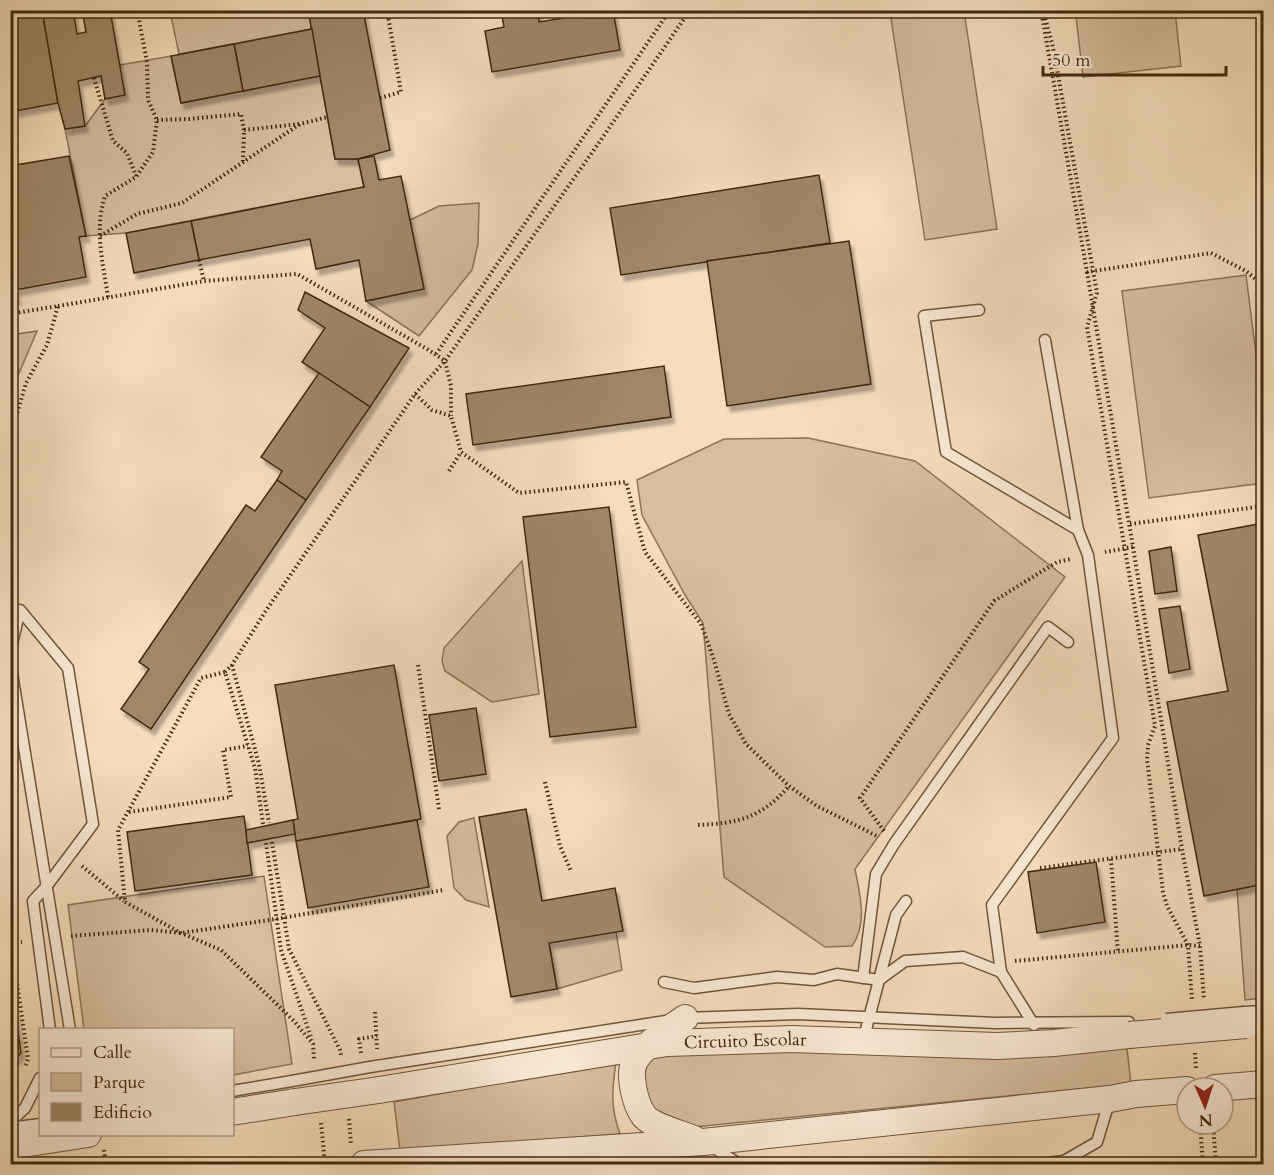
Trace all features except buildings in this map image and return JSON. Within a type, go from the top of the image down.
[{"type":"street","points":[[685,1018],[647,1046],[634,1061],[631,1084],[644,1117],[703,1142]]},
{"type":"street","name":"Circuito Escolar","points":[[234,1111],[293,1092],[374,1078],[667,1043],[791,1039],[865,1029],[997,1046],[1054,1043],[1138,1025],[1254,1018]]},
{"type":"street","points":[[1235,1085],[1252,1085]]},
{"type":"street","points":[[364,1164],[703,1142],[1110,1099],[1175,1089]]},
{"type":"street","points":[[10,1146],[75,1136]]},
{"type":"lane","points":[[979,310],[924,316],[946,452],[1078,530]]},
{"type":"lane","points":[[1045,340],[1078,530],[1088,555],[1113,738],[992,905],[1001,967],[1030,1022],[1054,1043]]},
{"type":"lane","points":[[10,652],[20,610],[68,668],[93,824],[33,901],[50,1028]]},
{"type":"lane","points":[[862,978],[876,874],[894,844],[1048,627],[1068,642]]},
{"type":"lane","points":[[10,661],[70,1028]]},
{"type":"lane","points":[[865,1029],[896,915],[906,901]]},
{"type":"lane","points":[[664,982],[694,988],[777,976],[814,980],[837,974],[879,980],[904,961],[963,957],[1001,967]]},
{"type":"lane","points":[[374,1078],[685,1018],[798,1014],[865,1029],[1030,1022],[1138,1025]]},
{"type":"lane","points":[[10,1122],[25,1108],[39,1080]]},
{"type":"lane","points":[[234,1091],[293,1092]]},
{"type":"lane","points":[[1039,1164],[1065,1163],[1097,1142],[1110,1099]]},
{"type":"lane","points":[[10,1128],[39,1124]]},
{"type":"lane","points":[[703,1142],[718,1149],[739,1164]]},
{"type":"path","points":[[108,297],[99,236],[99,213],[105,196],[136,177],[153,152],[157,120],[148,100],[147,62],[137,10]]},
{"type":"path","points":[[380,98],[401,92],[387,10]]},
{"type":"path","points":[[436,355],[670,10]]},
{"type":"path","points":[[125,902],[118,830],[201,678],[225,672],[232,665],[265,612],[415,394],[445,362],[690,10]]},
{"type":"path","points":[[1042,10],[1053,47],[1097,293],[1087,327],[1155,726],[1148,745],[1147,759],[1163,892],[1167,906],[1188,945],[1192,1005]]},
{"type":"path","points":[[1042,10],[1200,946],[1204,1005]]},
{"type":"path","points":[[94,78],[112,141],[128,153],[136,177]]},
{"type":"path","points":[[157,120],[241,114],[244,130],[243,162]]},
{"type":"path","points":[[244,130],[300,124],[328,117]]},
{"type":"path","points":[[99,236],[137,214],[182,203],[300,124]]},
{"type":"path","points":[[1087,272],[1212,253],[1246,272],[1263,286]]},
{"type":"path","points":[[199,260],[204,281]]},
{"type":"path","points":[[10,314],[204,281],[297,274],[436,355],[445,362],[451,386],[451,416],[461,453],[519,493],[626,482],[645,552],[701,624],[729,714],[746,744],[789,786],[816,806],[894,844]]},
{"type":"path","points":[[10,445],[26,383],[47,345],[58,306]]},
{"type":"path","points":[[415,394],[432,411],[451,416]]},
{"type":"path","points":[[449,471],[461,453]]},
{"type":"path","points":[[1130,524],[1263,506]]},
{"type":"path","points":[[894,844],[860,798],[994,601],[1057,562],[1133,547]]},
{"type":"path","points":[[232,665],[260,764],[269,823]]},
{"type":"path","points":[[418,665],[439,809]]},
{"type":"path","points":[[225,672],[255,768],[262,824]]},
{"type":"path","points":[[128,812],[231,797],[223,750],[248,746]]},
{"type":"path","points":[[545,782],[560,846],[571,871]]},
{"type":"path","points":[[698,825],[724,824],[751,817],[779,798],[789,786]]},
{"type":"path","points":[[272,842],[289,949],[340,1050]]},
{"type":"path","points":[[266,843],[281,950],[313,1044],[315,1067]]},
{"type":"path","points":[[1016,871],[1182,849]]},
{"type":"path","points":[[70,855],[125,902],[181,933],[221,950],[294,1020],[313,1044]]},
{"type":"path","points":[[1111,859],[1118,953]]},
{"type":"path","points":[[55,937],[151,930],[181,933],[284,918],[444,890]]},
{"type":"path","points":[[10,934],[28,1059],[24,1069]]},
{"type":"path","points":[[12,943],[38,940]]},
{"type":"path","points":[[1001,967],[1188,945],[1200,946]]},
{"type":"path","points":[[375,1012],[376,1041]]},
{"type":"path","points":[[1195,1052],[1199,1076]]},
{"type":"path","points":[[320,1115],[325,1164]]},
{"type":"path","points":[[1201,1136],[1203,1164]]},
{"type":"path","points":[[1214,1136],[1216,1164]]},
{"type":"green space","points":[[897,10],[964,11],[997,229],[925,240],[890,12]]},
{"type":"green space","points":[[1124,10],[1175,11],[1181,66],[1083,77],[1076,16]]},
{"type":"green space","points":[[170,11],[308,11],[312,29],[179,54]]},
{"type":"green space","points":[[171,56],[181,103],[320,76],[335,159],[358,159],[364,187],[126,233],[86,236],[65,129],[85,126],[105,99],[120,65]]},
{"type":"green space","points":[[479,203],[478,244],[472,270],[419,336],[366,301],[424,289],[410,220],[439,206]]},
{"type":"green space","points":[[1246,275],[1263,410],[1263,483],[1149,498],[1122,291]]},
{"type":"green space","points":[[37,331],[17,378],[11,404],[11,335]]},
{"type":"green space","points":[[808,438],[915,461],[1065,577],[855,869],[861,918],[860,928],[852,946],[825,947],[724,877],[703,623],[685,595],[642,515],[637,480],[724,439]]},
{"type":"green space","points":[[522,561],[539,694],[492,702],[445,671],[442,661],[444,648]]},
{"type":"green space","points":[[474,818],[489,907],[466,900],[454,888],[447,836],[459,822]]},
{"type":"green space","points":[[264,876],[292,1064],[234,1075],[234,1028],[84,1028],[68,905]]},
{"type":"green space","points":[[1263,884],[1263,998],[1245,1000],[1237,889]]},
{"type":"green space","points":[[616,931],[622,970],[557,989],[549,943]]},
{"type":"green space","points":[[1127,1048],[1131,1084],[694,1127],[653,1114],[642,1078],[645,1062],[657,1052]]},
{"type":"green space","points":[[616,1062],[613,1098],[620,1134],[400,1151],[394,1102]]}]
